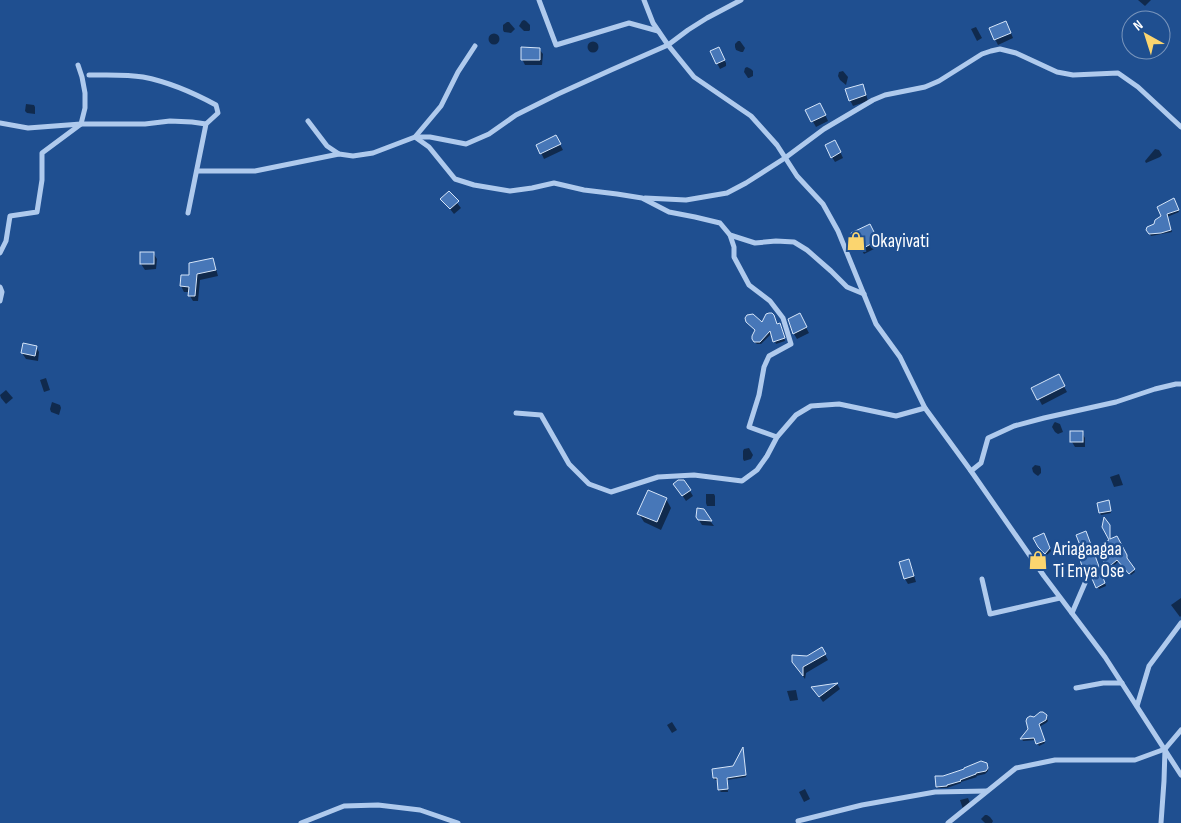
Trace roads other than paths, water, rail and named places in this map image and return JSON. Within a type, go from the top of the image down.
[{"type":"street","points":[[540,0],[556,45],[629,24],[659,31]]},
{"type":"street","points":[[644,0],[653,22],[668,45],[694,77],[751,116],[777,145],[797,176],[823,204],[838,231],[876,324],[900,357],[925,408],[1060,598],[1105,656],[1181,775]]},
{"type":"street","points":[[727,6],[731,0]]},
{"type":"street","points":[[197,171],[255,171],[339,154],[353,156],[373,153],[415,137],[430,137],[466,144],[489,134],[516,115],[558,94],[668,45],[688,30],[727,6],[741,0]]},
{"type":"street","points":[[415,137],[441,106],[458,72],[475,46]]},
{"type":"street","points":[[415,137],[429,148],[455,179],[474,185],[510,191],[554,182],[584,190],[642,198],[686,200],[727,193],[785,158],[824,129],[873,100],[885,95],[926,87],[982,54],[1000,49],[1016,53],[1057,72],[1073,75],[1118,73],[1138,88],[1181,127]]},
{"type":"street","points":[[0,253],[6,241],[10,216],[37,212],[42,180],[42,153],[81,124],[85,108],[85,93],[78,65]]},
{"type":"street","points":[[89,75],[106,74],[144,77],[198,95],[216,105],[218,113],[206,124],[188,214]]},
{"type":"street","points":[[0,123],[28,128],[81,124],[145,124],[170,121],[206,124]]},
{"type":"street","points":[[308,121],[327,146],[339,154]]},
{"type":"street","points":[[642,198],[669,212],[720,223],[730,235],[734,247],[734,257],[749,285],[770,300],[783,318],[792,344],[769,356],[764,367],[759,395],[749,427],[777,437]]},
{"type":"street","points":[[730,235],[755,243],[794,242],[807,250],[847,286],[864,294]]},
{"type":"street","points":[[0,287],[2,292],[0,301]]},
{"type":"street","points":[[971,471],[981,463],[988,438],[1014,426],[1116,402],[1181,384]]},
{"type":"street","points":[[516,413],[541,415],[569,464],[589,484],[611,492],[658,477],[694,474],[742,481],[757,470],[777,437],[796,415],[811,406],[840,404],[896,416],[925,408]]},
{"type":"street","points":[[982,579],[990,614],[1060,598]]},
{"type":"street","points":[[1072,613],[1084,583]]},
{"type":"street","points":[[1137,706],[1149,666],[1181,623]]},
{"type":"street","points":[[1076,688],[1103,683],[1122,683]]},
{"type":"street","points":[[948,823],[1016,768],[1055,760],[1135,760],[1165,749],[1181,730]]},
{"type":"street","points":[[1161,823],[1165,749]]},
{"type":"street","points":[[798,821],[862,805],[935,792],[988,791]]},
{"type":"street","points":[[301,823],[344,806],[378,805],[420,810],[458,823]]},
{"type":"place","name":"Okayivati","points":[[856,241]]},
{"type":"place","name":"Ariagaagaa Ti Enya Ose","points":[[1038,560]]}]
